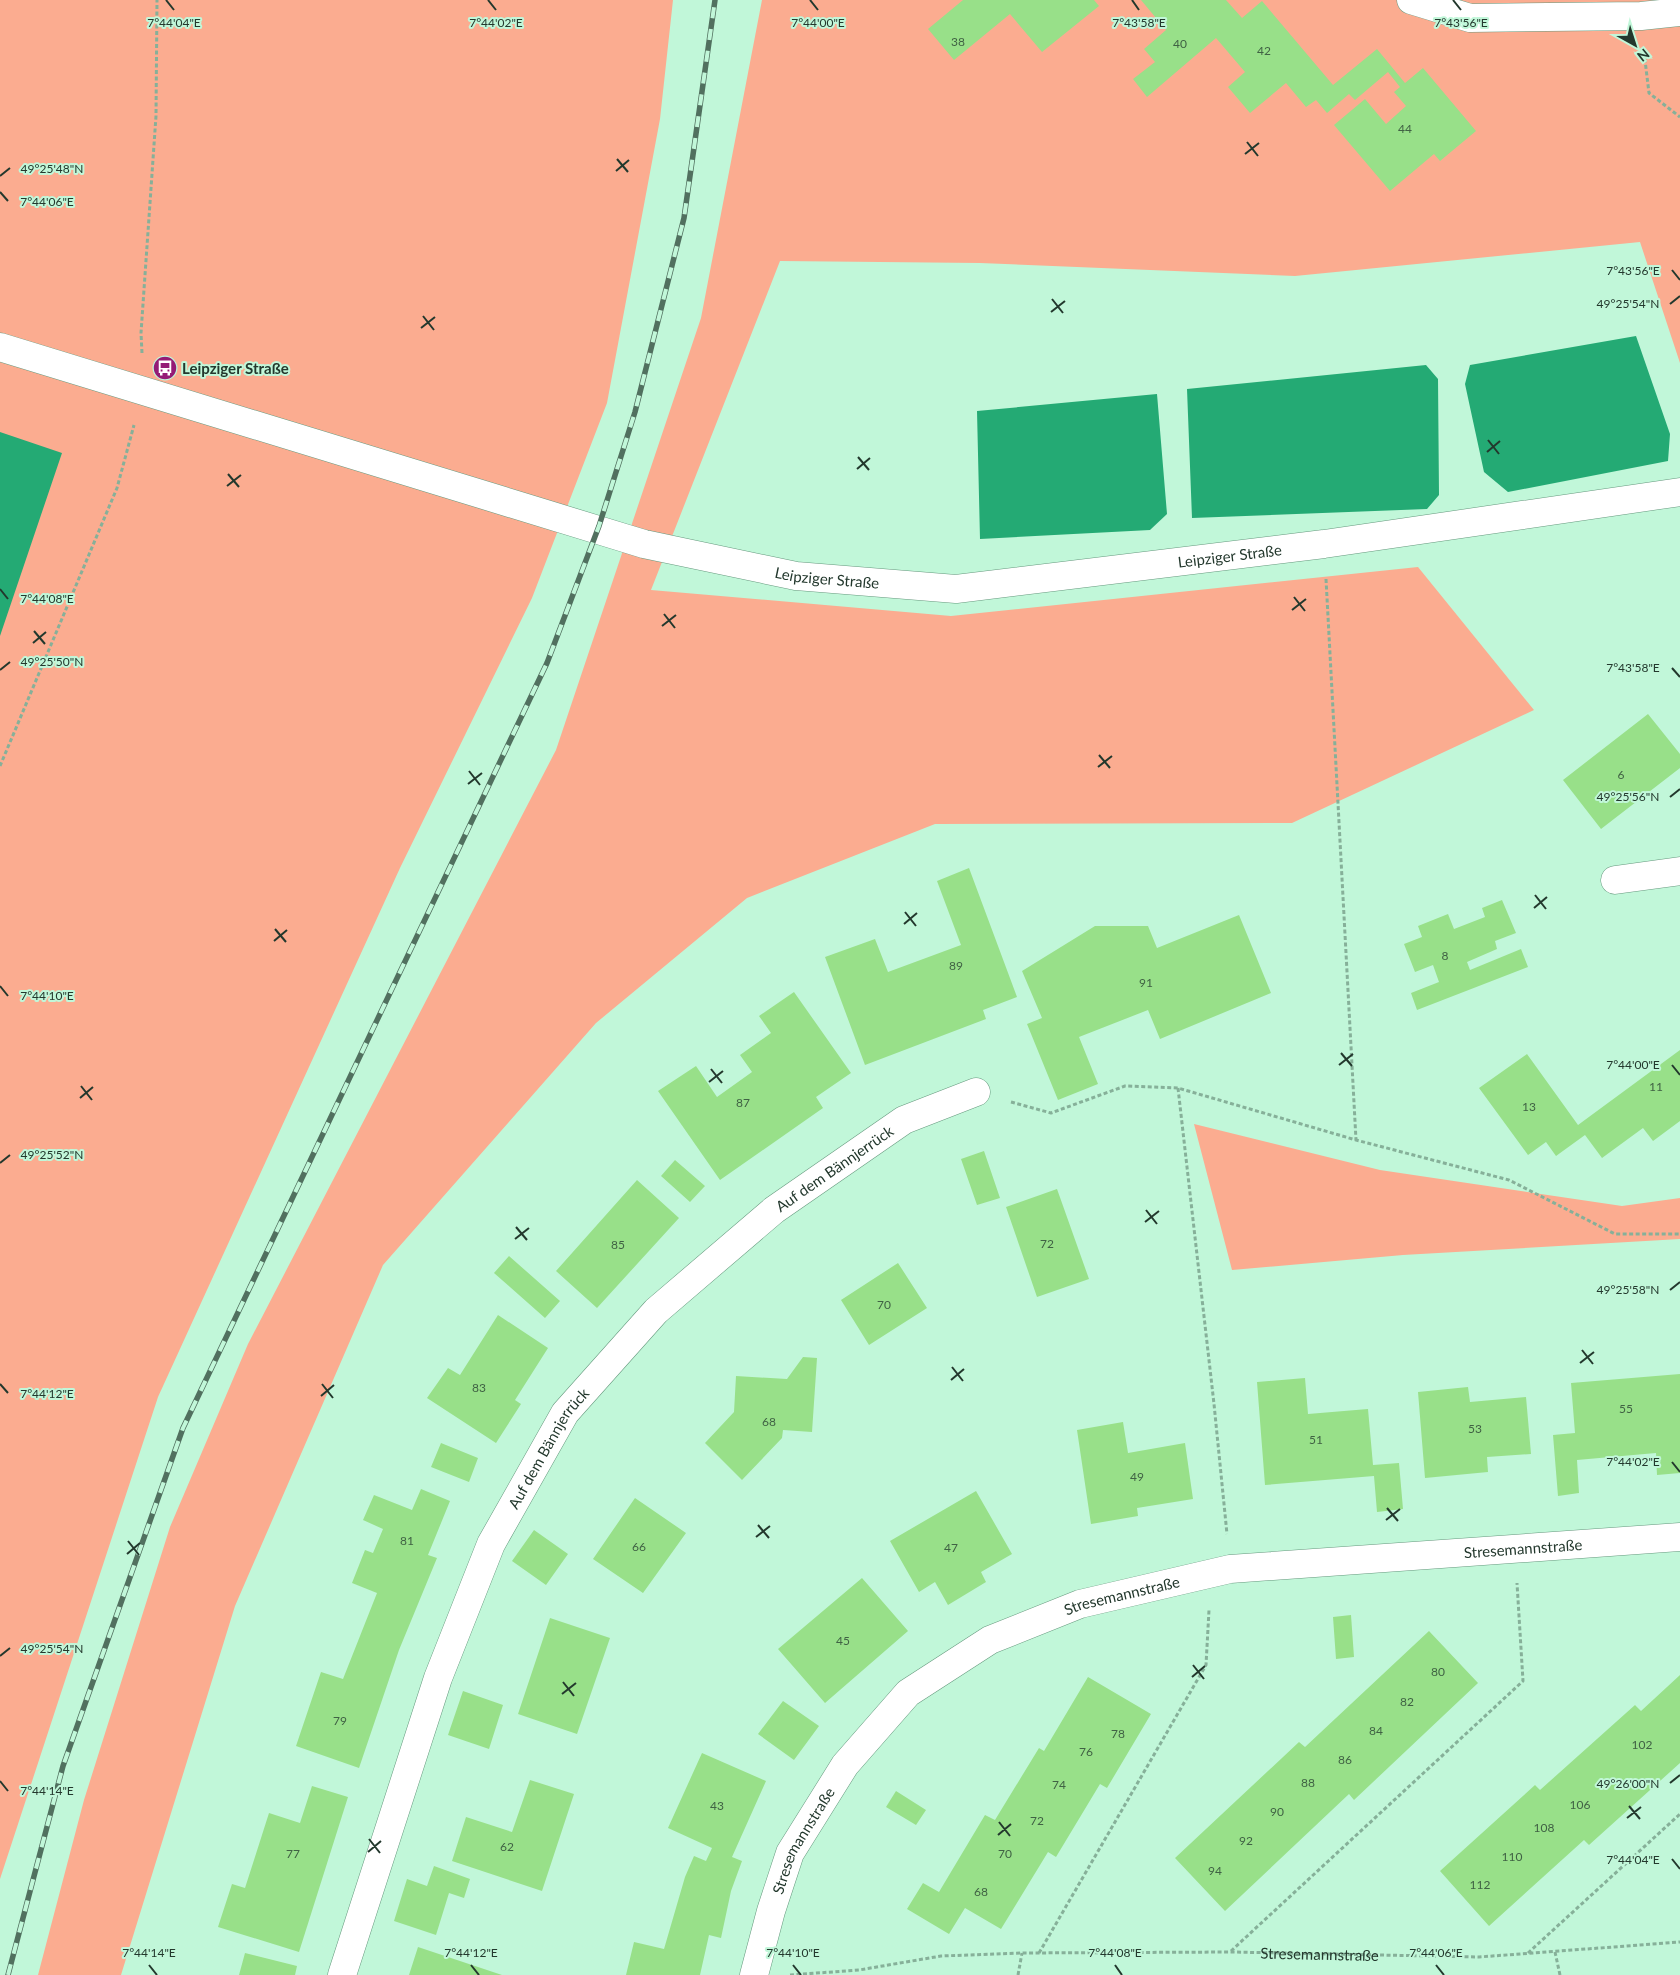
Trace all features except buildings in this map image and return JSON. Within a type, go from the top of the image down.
[{"type":"street","points":[[1411,0],[1470,18],[1641,16],[1680,12]]},
{"type":"street","name":"Leipziger Straße","points":[[0,347],[644,544],[796,576],[956,589],[1324,544],[1680,492]]},
{"type":"street","points":[[1615,880],[1680,871]]},
{"type":"street","name":"Auf dem Bännjerrück","points":[[342,1975],[438,1678],[487,1553],[565,1413],[656,1311],[774,1210],[904,1120],[976,1092]]},
{"type":"street","name":"Stresemannstraße","points":[[754,1975],[770,1910],[790,1853],[845,1765],[908,1693],[990,1640],[1080,1604],[1230,1569],[1680,1538]]},
{"type":"path","points":[[0,766],[117,488],[144,392],[142,334],[156,116],[157,0]]},
{"type":"path","points":[[1644,58],[1650,93],[1680,117]]},
{"type":"path","points":[[1324,544],[1356,1140]]},
{"type":"path","points":[[976,1092],[1051,1113],[1125,1086],[1178,1088],[1356,1140],[1509,1180],[1615,1234],[1680,1234]]},
{"type":"path","points":[[1178,1088],[1214,1404],[1230,1569]]},
{"type":"path","name":"Stresemannstraße","points":[[1231,1952],[1523,1681],[1518,1584]]},
{"type":"path","points":[[1039,1953],[1206,1665],[1208,1621]]},
{"type":"path","points":[[1528,1954],[1680,1814]]},
{"type":"path","name":"Stresemannstraße","points":[[790,1975],[859,1970],[941,1956],[1022,1953],[1231,1952],[1479,1957],[1680,1942]]},
{"type":"path","points":[[1555,1952],[1560,1975]]},
{"type":"path","points":[[1018,1975],[1022,1953]]},
{"type":"shaded area","points":[[0,0],[673,0],[660,119],[607,403],[532,598],[400,868],[158,1397],[0,1879]]},
{"type":"shaded area","points":[[762,0],[1680,0],[1680,363],[1640,242],[1295,276],[980,263],[780,261],[651,590],[951,616],[1418,567],[1534,710],[1292,823],[935,824],[747,898],[596,1023],[383,1265],[235,1606],[121,1975],[38,1975],[84,1800],[170,1527],[248,1344],[556,750],[701,318]]},
{"type":"shaded area","points":[[1636,336],[1670,434],[1668,461],[1508,492],[1484,472],[1465,384],[1470,365]]},
{"type":"shaded area","points":[[1426,365],[1438,379],[1439,495],[1427,509],[1192,518],[1187,389]]},
{"type":"shaded area","points":[[1157,394],[1167,514],[1150,530],[980,539],[977,411]]},
{"type":"shaded area","points":[[0,432],[62,453],[0,636]]},
{"type":"shaded area","points":[[1194,1124],[1380,1170],[1622,1206],[1680,1198],[1680,1239],[1403,1255],[1232,1270]]},
{"type":"railway","points":[[8,1975],[63,1766],[183,1428],[547,663],[599,526],[635,412],[684,218],[715,0]]},
{"type":"place","name":"Leipziger Straße","points":[[165,368]]}]
